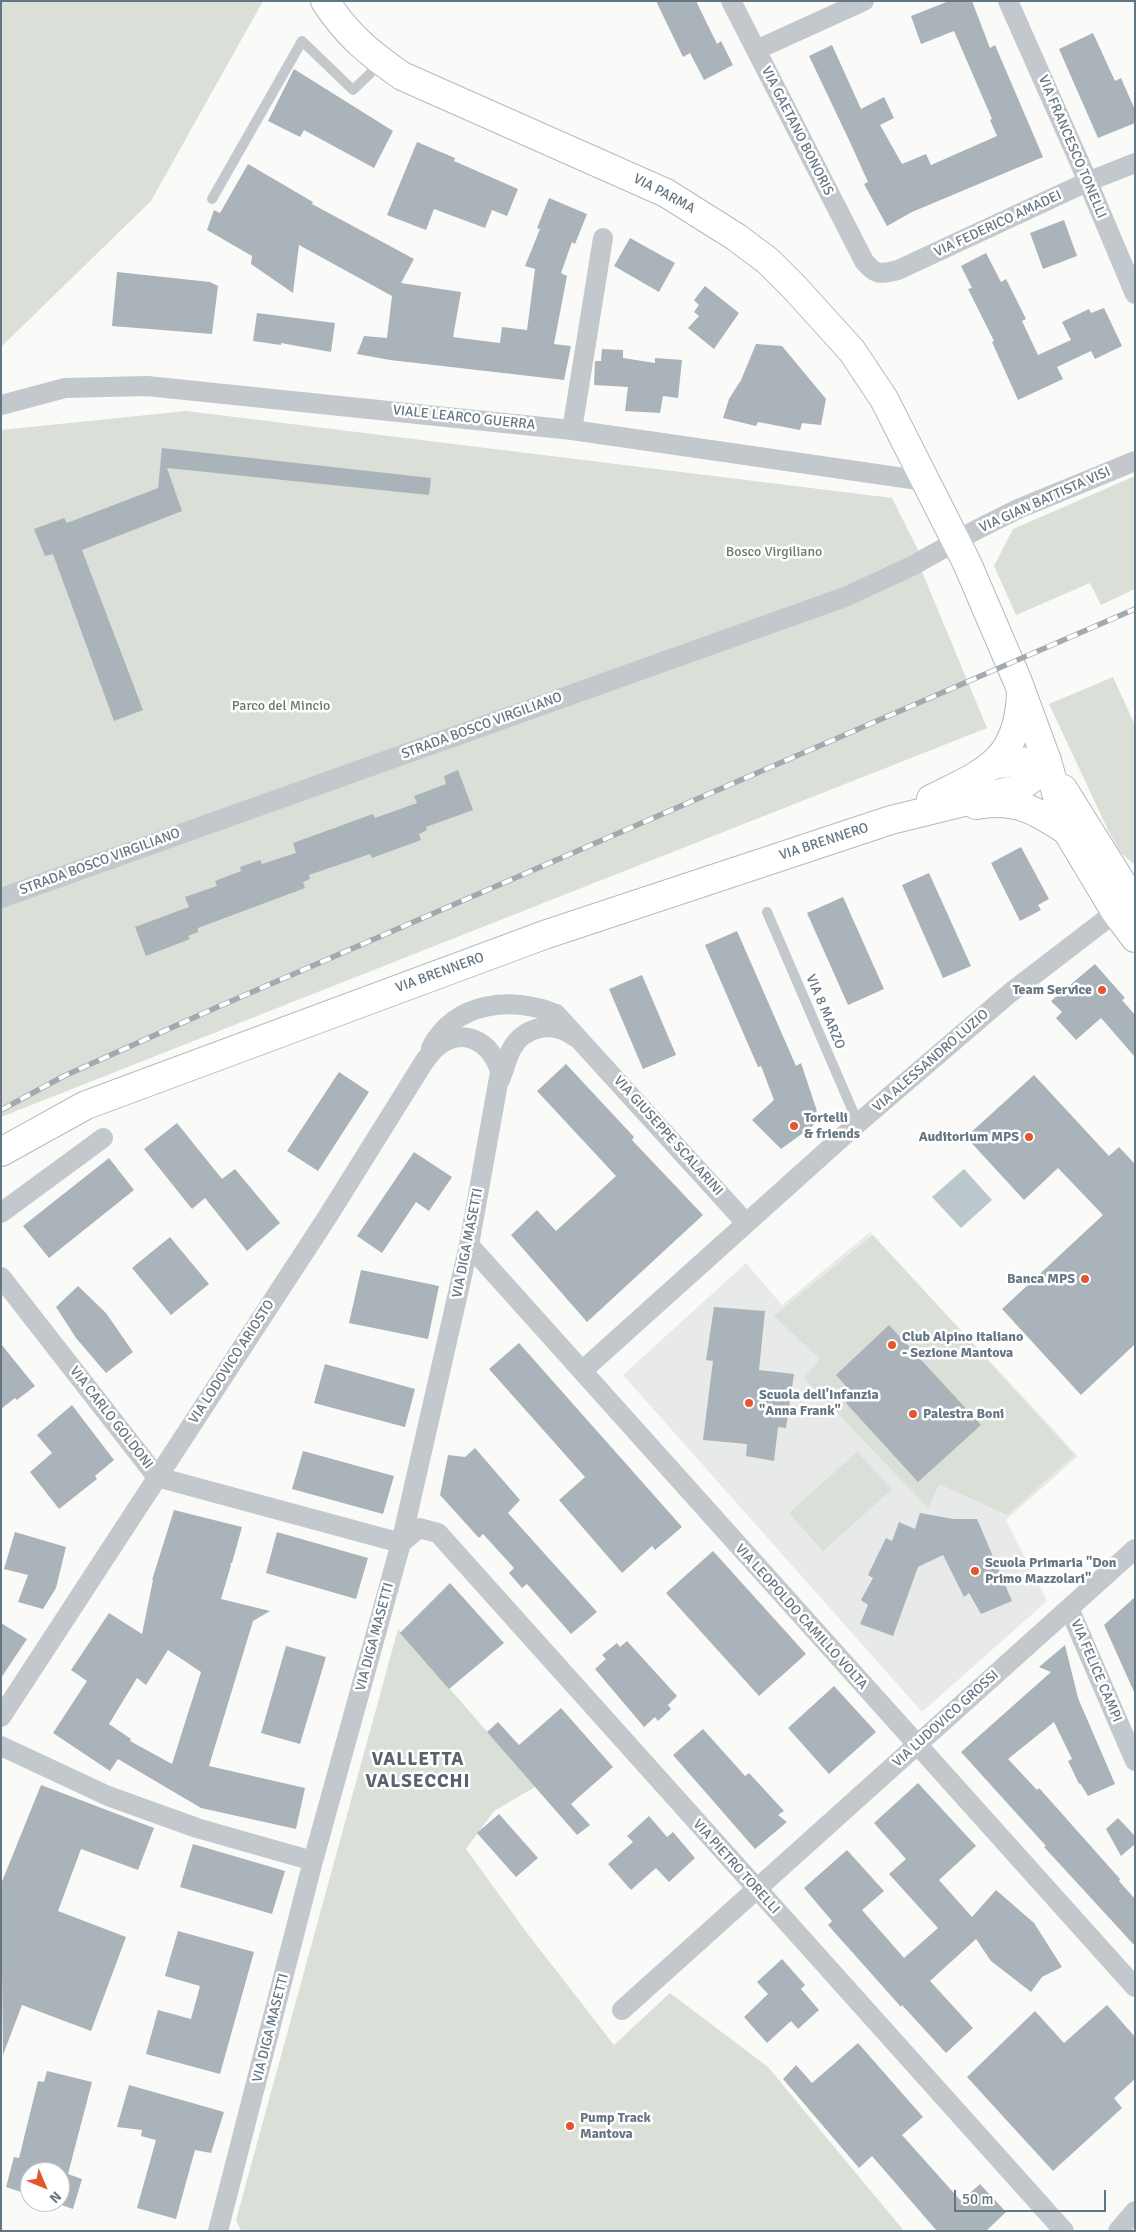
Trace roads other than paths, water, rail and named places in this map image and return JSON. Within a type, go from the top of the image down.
[{"type":"main road","name":"VIA PARMA","points":[[325,1],[352,37],[370,54],[402,76],[434,92],[666,193],[736,237],[768,261],[795,288],[852,351],[884,399],[957,541],[986,604],[1047,761]]},
{"type":"main road","name":"VIA BRENNERO","points":[[994,765],[1010,744],[1019,722],[1021,690]]},
{"type":"main road","name":"VIA BRENNERO","points":[[891,820],[994,765],[1012,762],[1047,761]]},
{"type":"main road","name":"VIA BRENNERO","points":[[1,1152],[86,1105],[544,935],[891,820],[1017,789],[1038,774],[1047,761]]},
{"type":"main road","points":[[1047,761],[1067,831],[1129,904]]},
{"type":"main road","points":[[1047,761],[1129,904],[1135,938]]},
{"type":"main road","name":"VIA BRENNERO","points":[[891,820],[995,803],[1028,808],[1067,831]]},
{"type":"street","name":"VIA GAETANO BONORIS","points":[[731,1],[864,261]]},
{"type":"street","points":[[756,50],[864,1]]},
{"type":"street","name":"VIA FRANCESCO TONELLI","points":[[1008,1],[1135,294]]},
{"type":"street","name":"VIA FEDERICO AMADEI","points":[[864,261],[872,271],[882,274],[910,264],[1087,182],[1135,163]]},
{"type":"street","points":[[572,430],[603,238]]},
{"type":"street","name":"VIALE LEARCO GUERRA","points":[[1,406],[65,388],[147,386],[572,430],[926,481]]},
{"type":"street","name":"VIA GIAN BATTISTA VISI","points":[[957,541],[1018,509],[1135,461]]},
{"type":"street","name":"STRADA BOSCO VIRGILIANO","points":[[1,898],[845,597],[912,566],[957,541]]},
{"type":"street","name":"VIA ALESSANDRO LUZIO","points":[[582,1371],[858,1123],[1010,993],[1129,904]]},
{"type":"street","points":[[424,1062],[441,1033],[452,1022],[482,1008],[504,1004],[527,1004],[556,1014],[589,1049]]},
{"type":"street","points":[[498,1084],[512,1050],[520,1038],[532,1030],[545,1027],[560,1028],[572,1034],[589,1049]]},
{"type":"street","name":"VIA LODOVICO ARIOSTO","points":[[1,1718],[328,1216],[424,1062],[437,1047],[447,1041],[458,1038],[470,1038],[481,1043]]},
{"type":"street","name":"VIA DIGA MASETTI","points":[[218,2231],[313,1861],[401,1543],[469,1245],[500,1072],[497,1061],[490,1050],[481,1043]]},
{"type":"street","name":"VIA GIUSEPPE SCALARINI","points":[[589,1049],[746,1223]]},
{"type":"street","points":[[1,1214],[103,1138]]},
{"type":"street","name":"VIA LEOPOLDO CAMILLO VOLTA","points":[[469,1245],[1135,1987]]},
{"type":"street","name":"VIA CARLO GOLDONI","points":[[1,1277],[157,1477],[401,1543]]},
{"type":"street","name":"VIA PIETRO TORELLI","points":[[401,1543],[418,1528],[438,1533],[1064,2231]]},
{"type":"street","name":"VIA LUDOVICO GROSSI","points":[[622,2010],[1135,1549]]},
{"type":"street","name":"VIA FELICE CAMPI","points":[[1069,1608],[1135,1761]]},
{"type":"street","points":[[1,1746],[108,1796],[197,1828],[313,1861]]},
{"type":"street","points":[[1118,2231],[1135,2211]]},
{"type":"lane","points":[[212,199],[302,41],[353,90],[382,62]]},
{"type":"lane","name":"VIA 8 MARZO","points":[[767,912],[858,1123]]},
{"type":"railway","points":[[1,1110],[64,1076],[213,1009],[1135,609]]},
{"type":"place","name":"Team Service","points":[[1102,990]]},
{"type":"place","name":"Tortelli & friends","points":[[794,1126]]},
{"type":"place","name":"Auditorium MPS","points":[[1029,1137]]},
{"type":"place","name":"Banca MPS","points":[[1085,1279]]},
{"type":"place","name":"Club Alpino Italiano - Sezione Mantova","points":[[892,1345]]},
{"type":"place","name":"Scuola dell'Infanzia \"Anna Frank\"","points":[[749,1403]]},
{"type":"place","name":"Palestra Boni","points":[[913,1414]]},
{"type":"place","name":"Scuola Primaria \"Don Primo Mazzolari\"","points":[[975,1571]]},
{"type":"place","name":"Pump Track Mantova","points":[[570,2126]]},
{"type":"district","name":"VALLETTA VALSECCHI","points":[[418,1771]]},
{"type":"park label","name":"Bosco Virgiliano","points":[[774,552]]},
{"type":"park label","name":"Parco del Mincio","points":[[281,706]]}]
